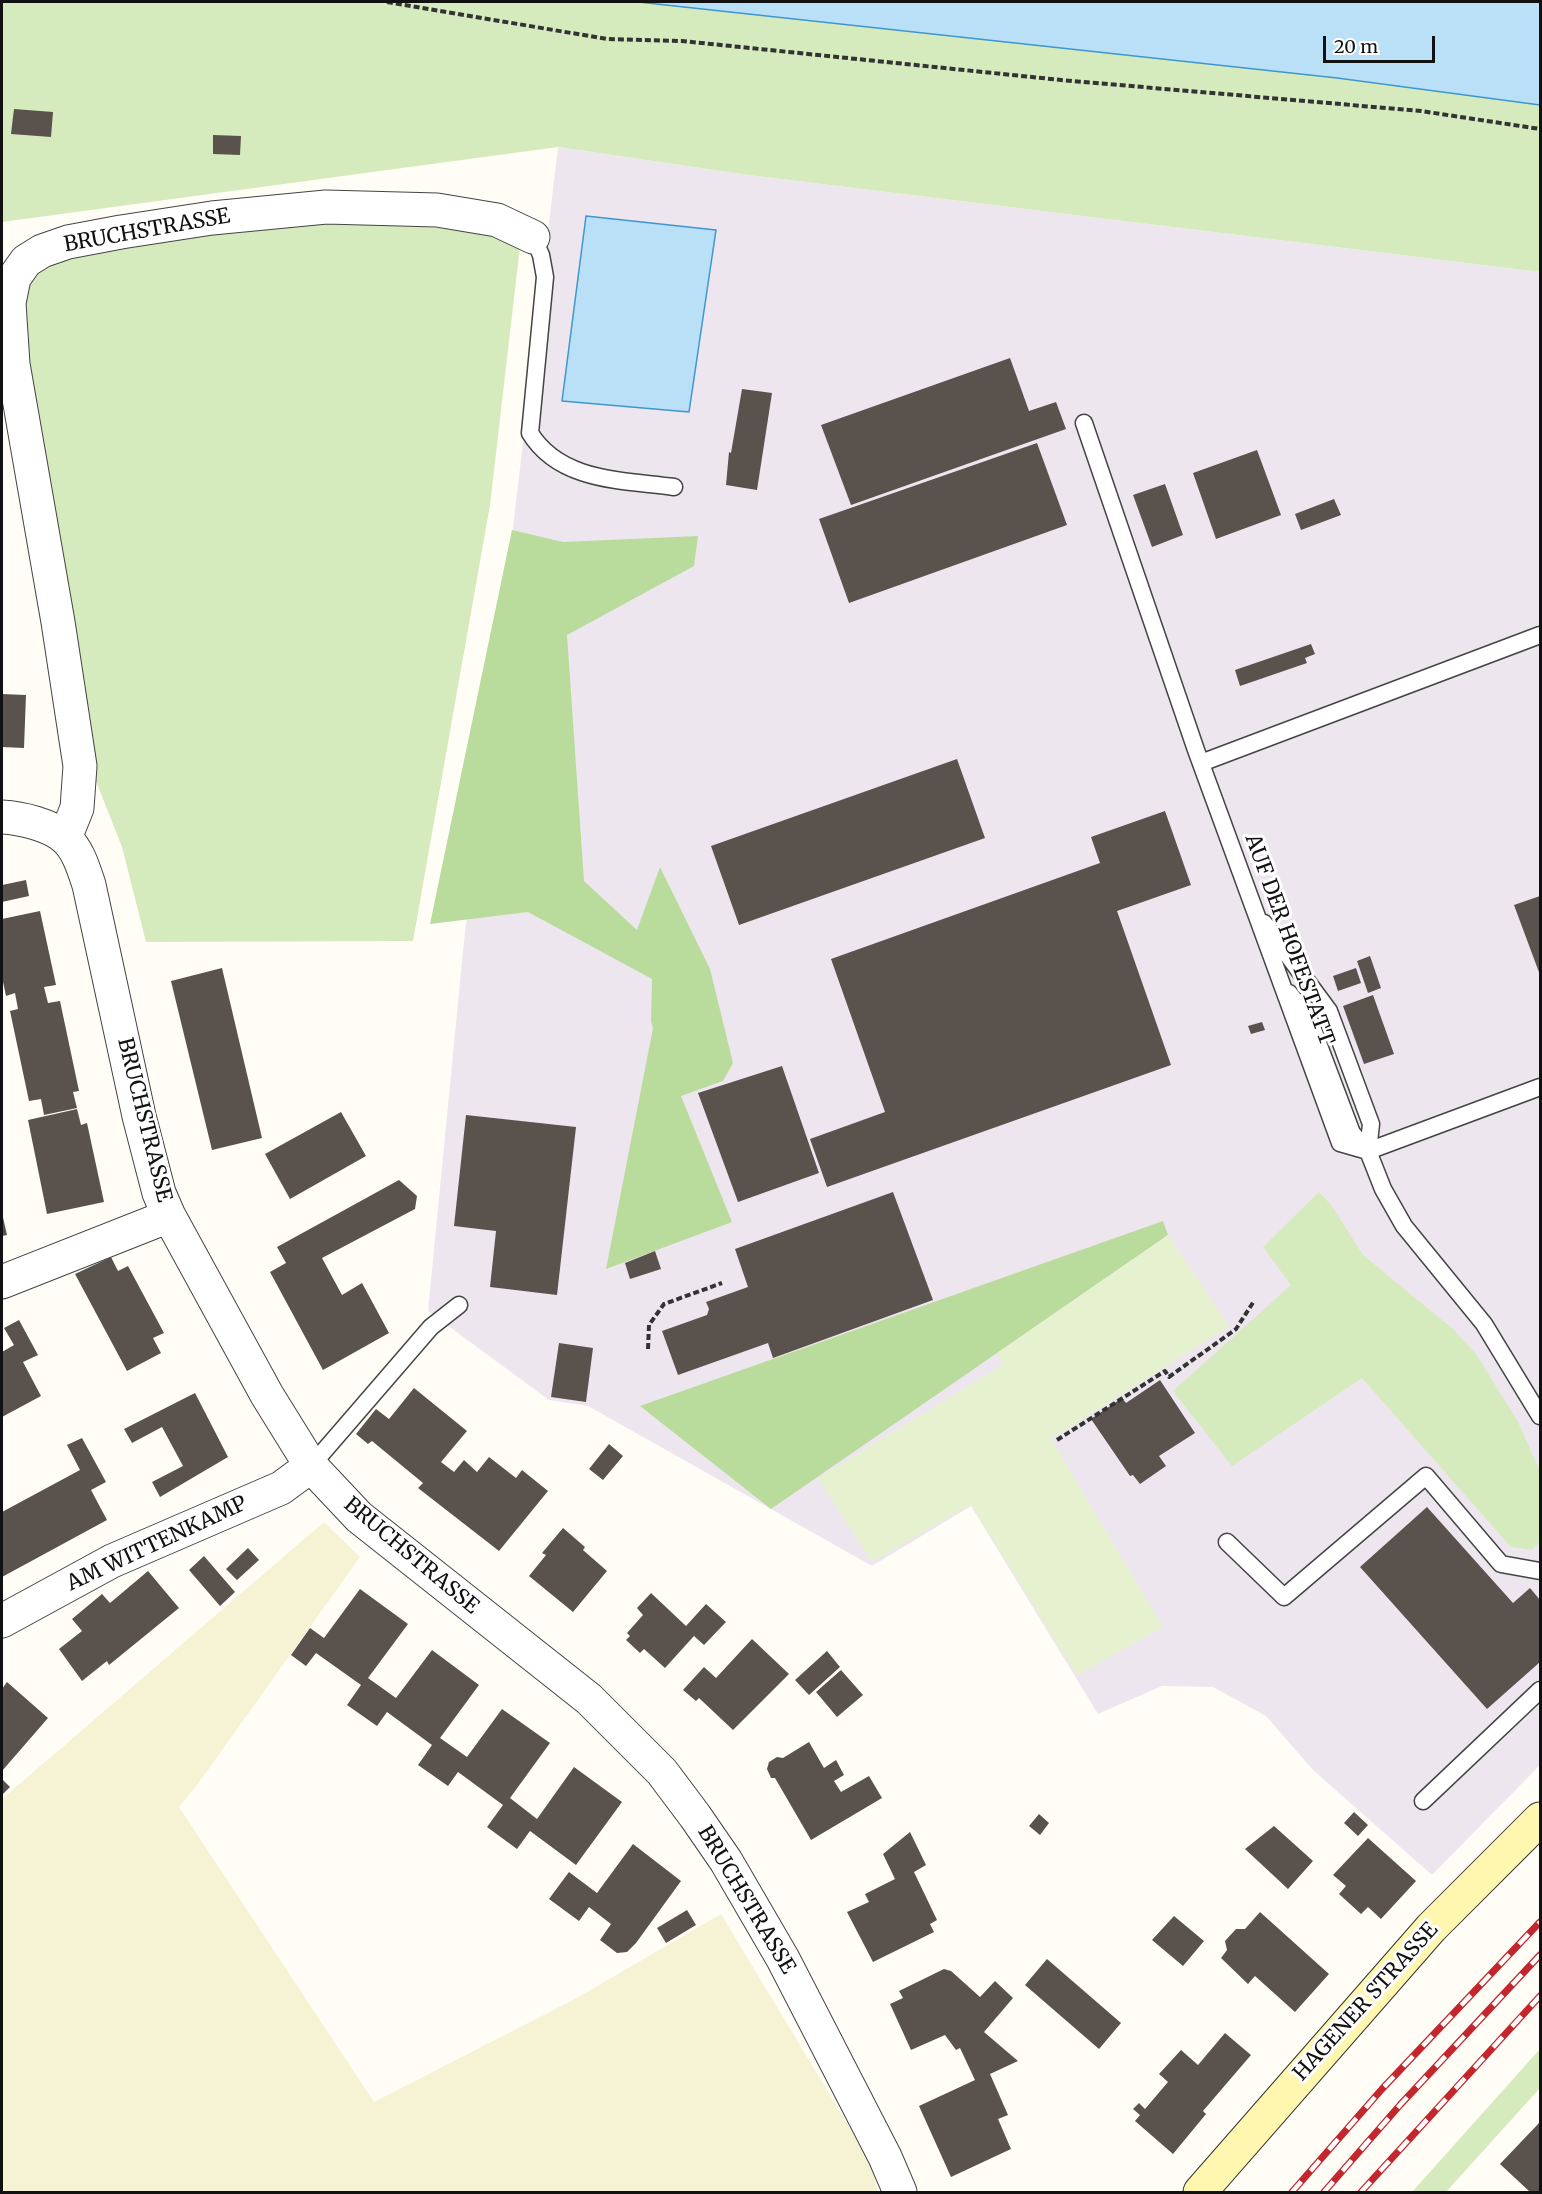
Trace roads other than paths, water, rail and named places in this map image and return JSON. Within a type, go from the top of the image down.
[{"type":"main road","name":"HAGENER STRASSE","points":[[1200,2193],[1431,1928],[1540,1820]]},
{"type":"street","name":"BRUCHSTRASSE","points":[[533,237],[497,220],[437,210],[326,207],[212,218],[121,232],[68,242],[42,251],[27,261],[14,278],[9,303],[13,364],[58,622],[80,766],[77,808],[65,838],[80,860],[89,885],[139,1116],[159,1193],[169,1216],[267,1395],[311,1466],[359,1517],[589,1699],[662,1772],[726,1861],[783,1959],[885,2157],[900,2193]]},
{"type":"street","points":[[2,817],[42,826],[65,838]]},
{"type":"street","points":[[2,1282],[169,1216]]},
{"type":"street","name":"AM WITTENKAMP","points":[[2,1621],[112,1561],[281,1488],[311,1466]]},
{"type":"lane","points":[[533,237],[541,255],[545,277],[530,433],[539,448],[586,476],[674,486]]},
{"type":"lane","name":"AUF DER HOFESTATT","points":[[1084,423],[1251,905],[1340,1143],[1368,1151]]},
{"type":"lane","points":[[1201,763],[1540,635]]},
{"type":"lane","points":[[1251,905],[1329,1011],[1371,1124],[1368,1151]]},
{"type":"lane","points":[[1280,981],[1309,1018],[1352,1133],[1368,1151],[1383,1189],[1404,1226],[1484,1324],[1540,1416]]},
{"type":"lane","points":[[1368,1151],[1540,1088]]},
{"type":"lane","points":[[311,1466],[431,1327],[459,1305]]},
{"type":"lane","points":[[1227,1542],[1284,1597],[1426,1476],[1501,1564],[1540,1571]]},
{"type":"lane","points":[[1423,1801],[1540,1690]]},
{"type":"water","points":[[638,2],[1540,2],[1540,105],[1337,78]]},
{"type":"water","points":[[586,216],[716,230],[689,412],[562,401]]},
{"type":"railway","points":[[1292,2192],[1382,2089],[1540,1922]]},
{"type":"railway","points":[[1324,2192],[1400,2105],[1540,1955]]},
{"type":"railway","points":[[1361,2192],[1540,1996]]}]
